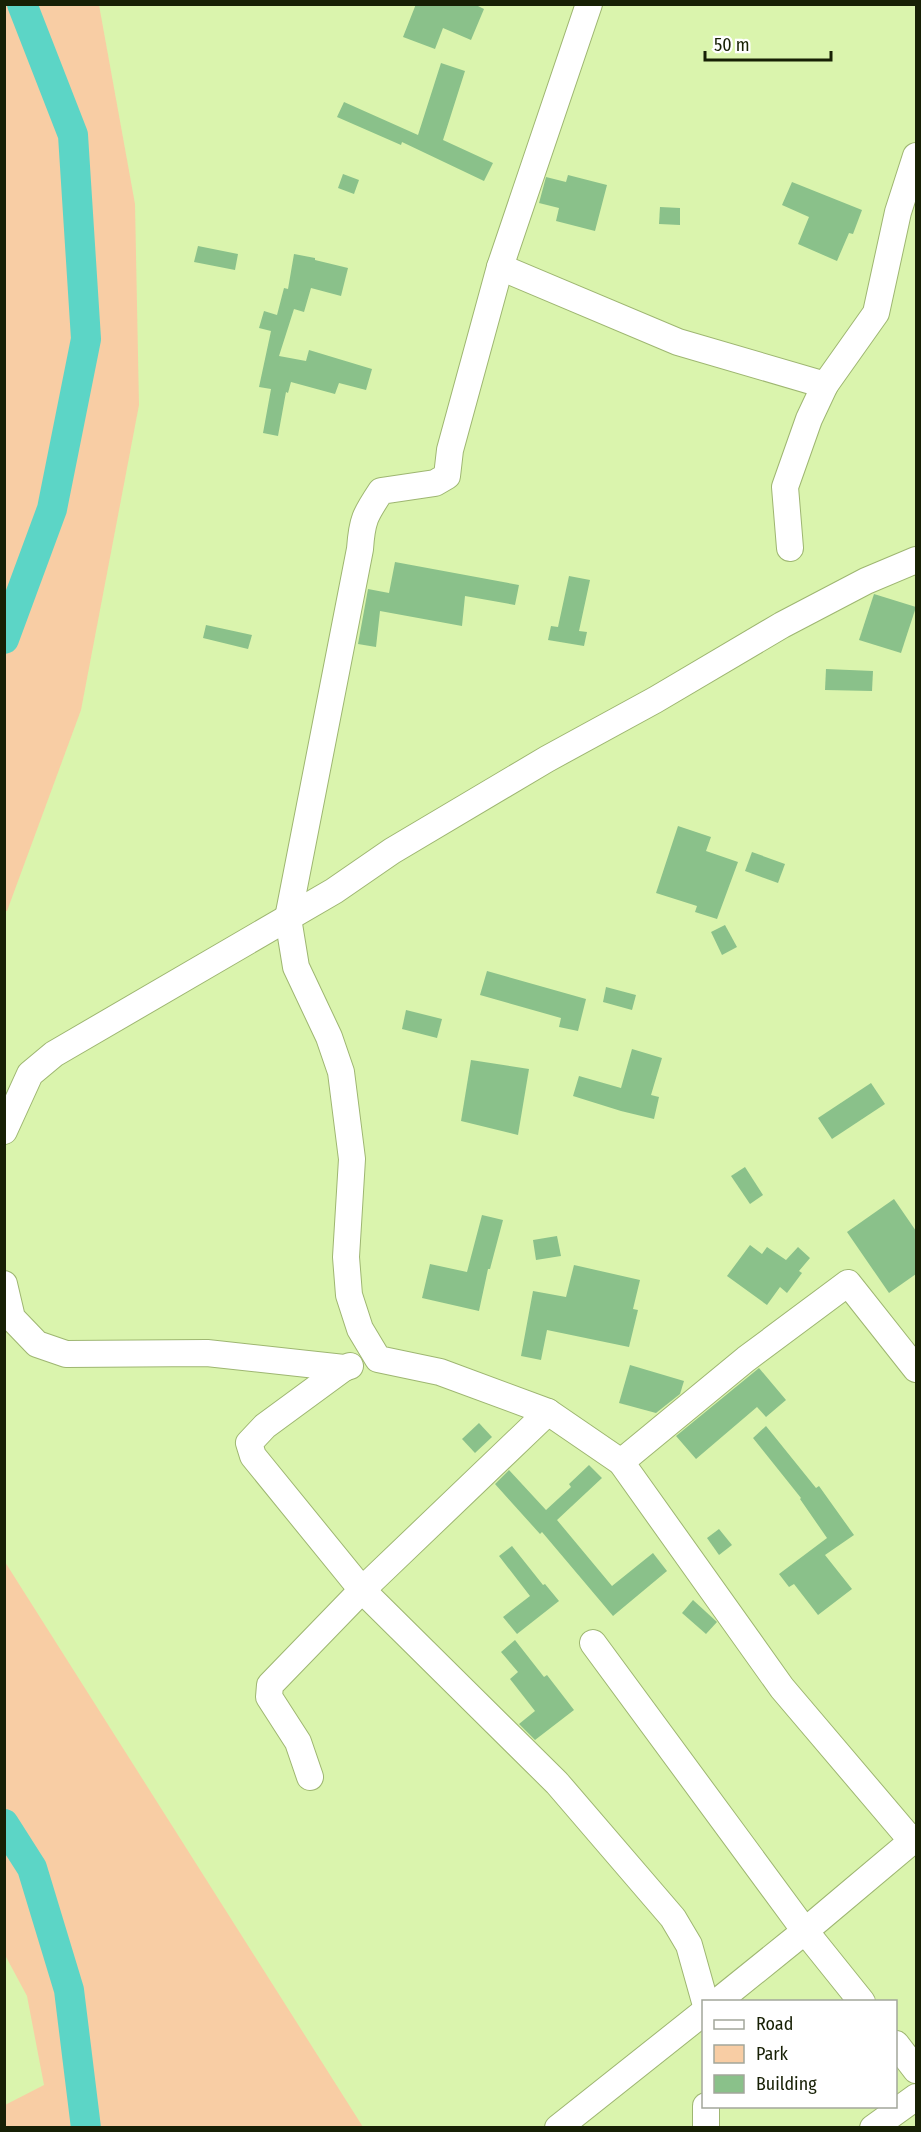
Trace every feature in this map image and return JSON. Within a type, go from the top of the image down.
[{"type":"street","points":[[378,1359],[360,1329],[349,1295],[346,1257],[352,1160],[341,1072],[329,1037],[296,966],[288,918],[360,549],[362,524],[381,491],[435,483],[447,476],[450,450],[500,267],[589,4]]},
{"type":"street","points":[[790,548],[785,487],[809,419],[825,385],[876,313],[898,212],[916,156]]},
{"type":"street","points":[[500,267],[678,342],[825,385]]},
{"type":"street","points":[[4,1131],[30,1074],[54,1054],[334,891],[392,851],[547,759],[655,700],[782,625],[866,580],[916,560]]},
{"type":"street","points":[[621,1462],[746,1359],[848,1283],[916,1369]]},
{"type":"street","points":[[4,1284],[12,1317],[37,1344],[66,1354],[207,1353],[344,1368],[378,1359],[440,1372],[548,1412],[621,1462],[782,1688],[914,1839],[805,1931],[718,2000]]},
{"type":"street","points":[[344,1368],[265,1426],[249,1443],[253,1456],[362,1590],[557,1783],[673,1918],[689,1945],[705,2000]]},
{"type":"street","points":[[310,1777],[298,1742],[269,1697],[270,1685],[362,1590],[548,1412]]},
{"type":"street","points":[[592,1643],[805,1931],[861,2000]]},
{"type":"street","points":[[558,2127],[702,2014]]},
{"type":"street","points":[[897,2045],[916,2070]]},
{"type":"street","points":[[873,2127],[916,2097]]},
{"type":"street","points":[[706,2108],[706,2127]]},
{"type":"green space","points":[[5,4],[99,5],[135,204],[139,405],[81,710],[7,911],[5,911]]},
{"type":"green space","points":[[5,1562],[363,2127],[5,2127],[5,2105],[44,2085],[27,1996],[5,1955]]},
{"type":"building","points":[[416,4],[474,4],[484,9],[471,40],[443,28],[435,49],[403,37]]},
{"type":"building","points":[[441,63],[465,71],[443,140],[493,163],[484,181],[402,142],[401,145],[337,117],[344,102],[418,135]]},
{"type":"building","points":[[343,174],[359,180],[354,194],[338,188]]},
{"type":"building","points":[[568,175],[607,185],[595,231],[556,221],[559,208],[539,203],[546,177],[566,182]]},
{"type":"building","points":[[792,182],[862,210],[853,234],[849,233],[837,261],[798,244],[809,217],[782,205]]},
{"type":"building","points":[[660,207],[680,208],[680,225],[659,224]]},
{"type":"building","points":[[198,246],[238,254],[235,270],[194,262]]},
{"type":"building","points":[[294,254],[348,268],[341,296],[311,288],[304,312],[294,309],[279,356],[306,361],[309,350],[372,369],[366,390],[339,383],[335,394],[291,382],[288,393],[286,392],[278,436],[263,433],[271,389],[259,387],[271,331],[259,328],[264,311],[277,315],[284,288],[288,289]]},
{"type":"building","points":[[395,562],[519,585],[515,605],[465,596],[462,626],[380,611],[376,647],[358,644],[368,589],[389,593]]},
{"type":"building","points":[[569,576],[590,580],[579,631],[587,632],[584,646],[548,640],[551,626],[558,627]]},
{"type":"building","points":[[874,594],[916,607],[901,653],[859,640]]},
{"type":"building","points":[[206,625],[252,635],[248,649],[203,638]]},
{"type":"building","points":[[826,669],[873,671],[872,691],[825,690]]},
{"type":"building","points":[[678,826],[711,837],[706,851],[738,862],[717,919],[695,912],[697,906],[656,893]]},
{"type":"building","points":[[752,852],[785,864],[778,883],[745,871]]},
{"type":"building","points":[[725,925],[737,947],[722,955],[711,932]]},
{"type":"building","points":[[487,971],[586,999],[578,1031],[559,1027],[561,1018],[480,995]]},
{"type":"building","points":[[606,987],[636,995],[632,1010],[603,1002]]},
{"type":"building","points":[[406,1010],[442,1019],[437,1038],[402,1029]]},
{"type":"building","points":[[632,1049],[662,1058],[651,1095],[659,1097],[654,1119],[573,1096],[579,1076],[621,1088]]},
{"type":"building","points":[[471,1060],[529,1069],[518,1135],[461,1121]]},
{"type":"building","points":[[871,1083],[885,1104],[832,1139],[818,1118]]},
{"type":"building","points":[[745,1167],[763,1195],[750,1204],[731,1176]]},
{"type":"building","points":[[894,1199],[916,1231],[916,1274],[889,1293],[847,1232]]},
{"type":"building","points":[[482,1215],[503,1220],[490,1269],[488,1269],[479,1311],[422,1298],[430,1264],[467,1272]]},
{"type":"building","points":[[557,1236],[561,1256],[536,1260],[533,1240]]},
{"type":"building","points":[[750,1245],[762,1254],[767,1247],[786,1260],[798,1247],[810,1258],[799,1271],[802,1273],[787,1293],[780,1287],[767,1305],[727,1276]]},
{"type":"building","points":[[574,1265],[640,1280],[633,1309],[638,1310],[629,1347],[547,1330],[541,1360],[521,1356],[533,1291],[566,1297]]},
{"type":"building","points":[[630,1365],[684,1381],[680,1394],[656,1413],[619,1403]]},
{"type":"building","points":[[759,1368],[786,1400],[766,1417],[757,1407],[696,1459],[676,1436]]},
{"type":"building","points":[[479,1423],[492,1437],[475,1453],[462,1439]]},
{"type":"building","points":[[766,1426],[816,1488],[819,1486],[854,1535],[825,1555],[852,1589],[818,1615],[794,1584],[789,1587],[779,1574],[827,1538],[801,1498],[753,1438]]},
{"type":"building","points":[[589,1465],[602,1478],[557,1520],[612,1586],[653,1553],[667,1571],[613,1616],[542,1532],[540,1534],[495,1484],[509,1470],[546,1510],[571,1487],[569,1484]]},
{"type":"building","points":[[719,1529],[732,1545],[719,1555],[707,1538]]},
{"type":"building","points":[[512,1546],[559,1601],[517,1634],[503,1617],[530,1596],[499,1556]]},
{"type":"building","points":[[693,1600],[717,1622],[706,1634],[682,1613]]},
{"type":"building","points":[[515,1640],[544,1677],[547,1675],[574,1710],[535,1740],[519,1724],[535,1711],[510,1679],[518,1672],[501,1652]]},
{"type":"waterway","points":[[4,639],[52,509],[86,339],[73,135],[22,4]]},
{"type":"waterway","points":[[4,1824],[32,1868],[69,1990],[86,2128]]}]
